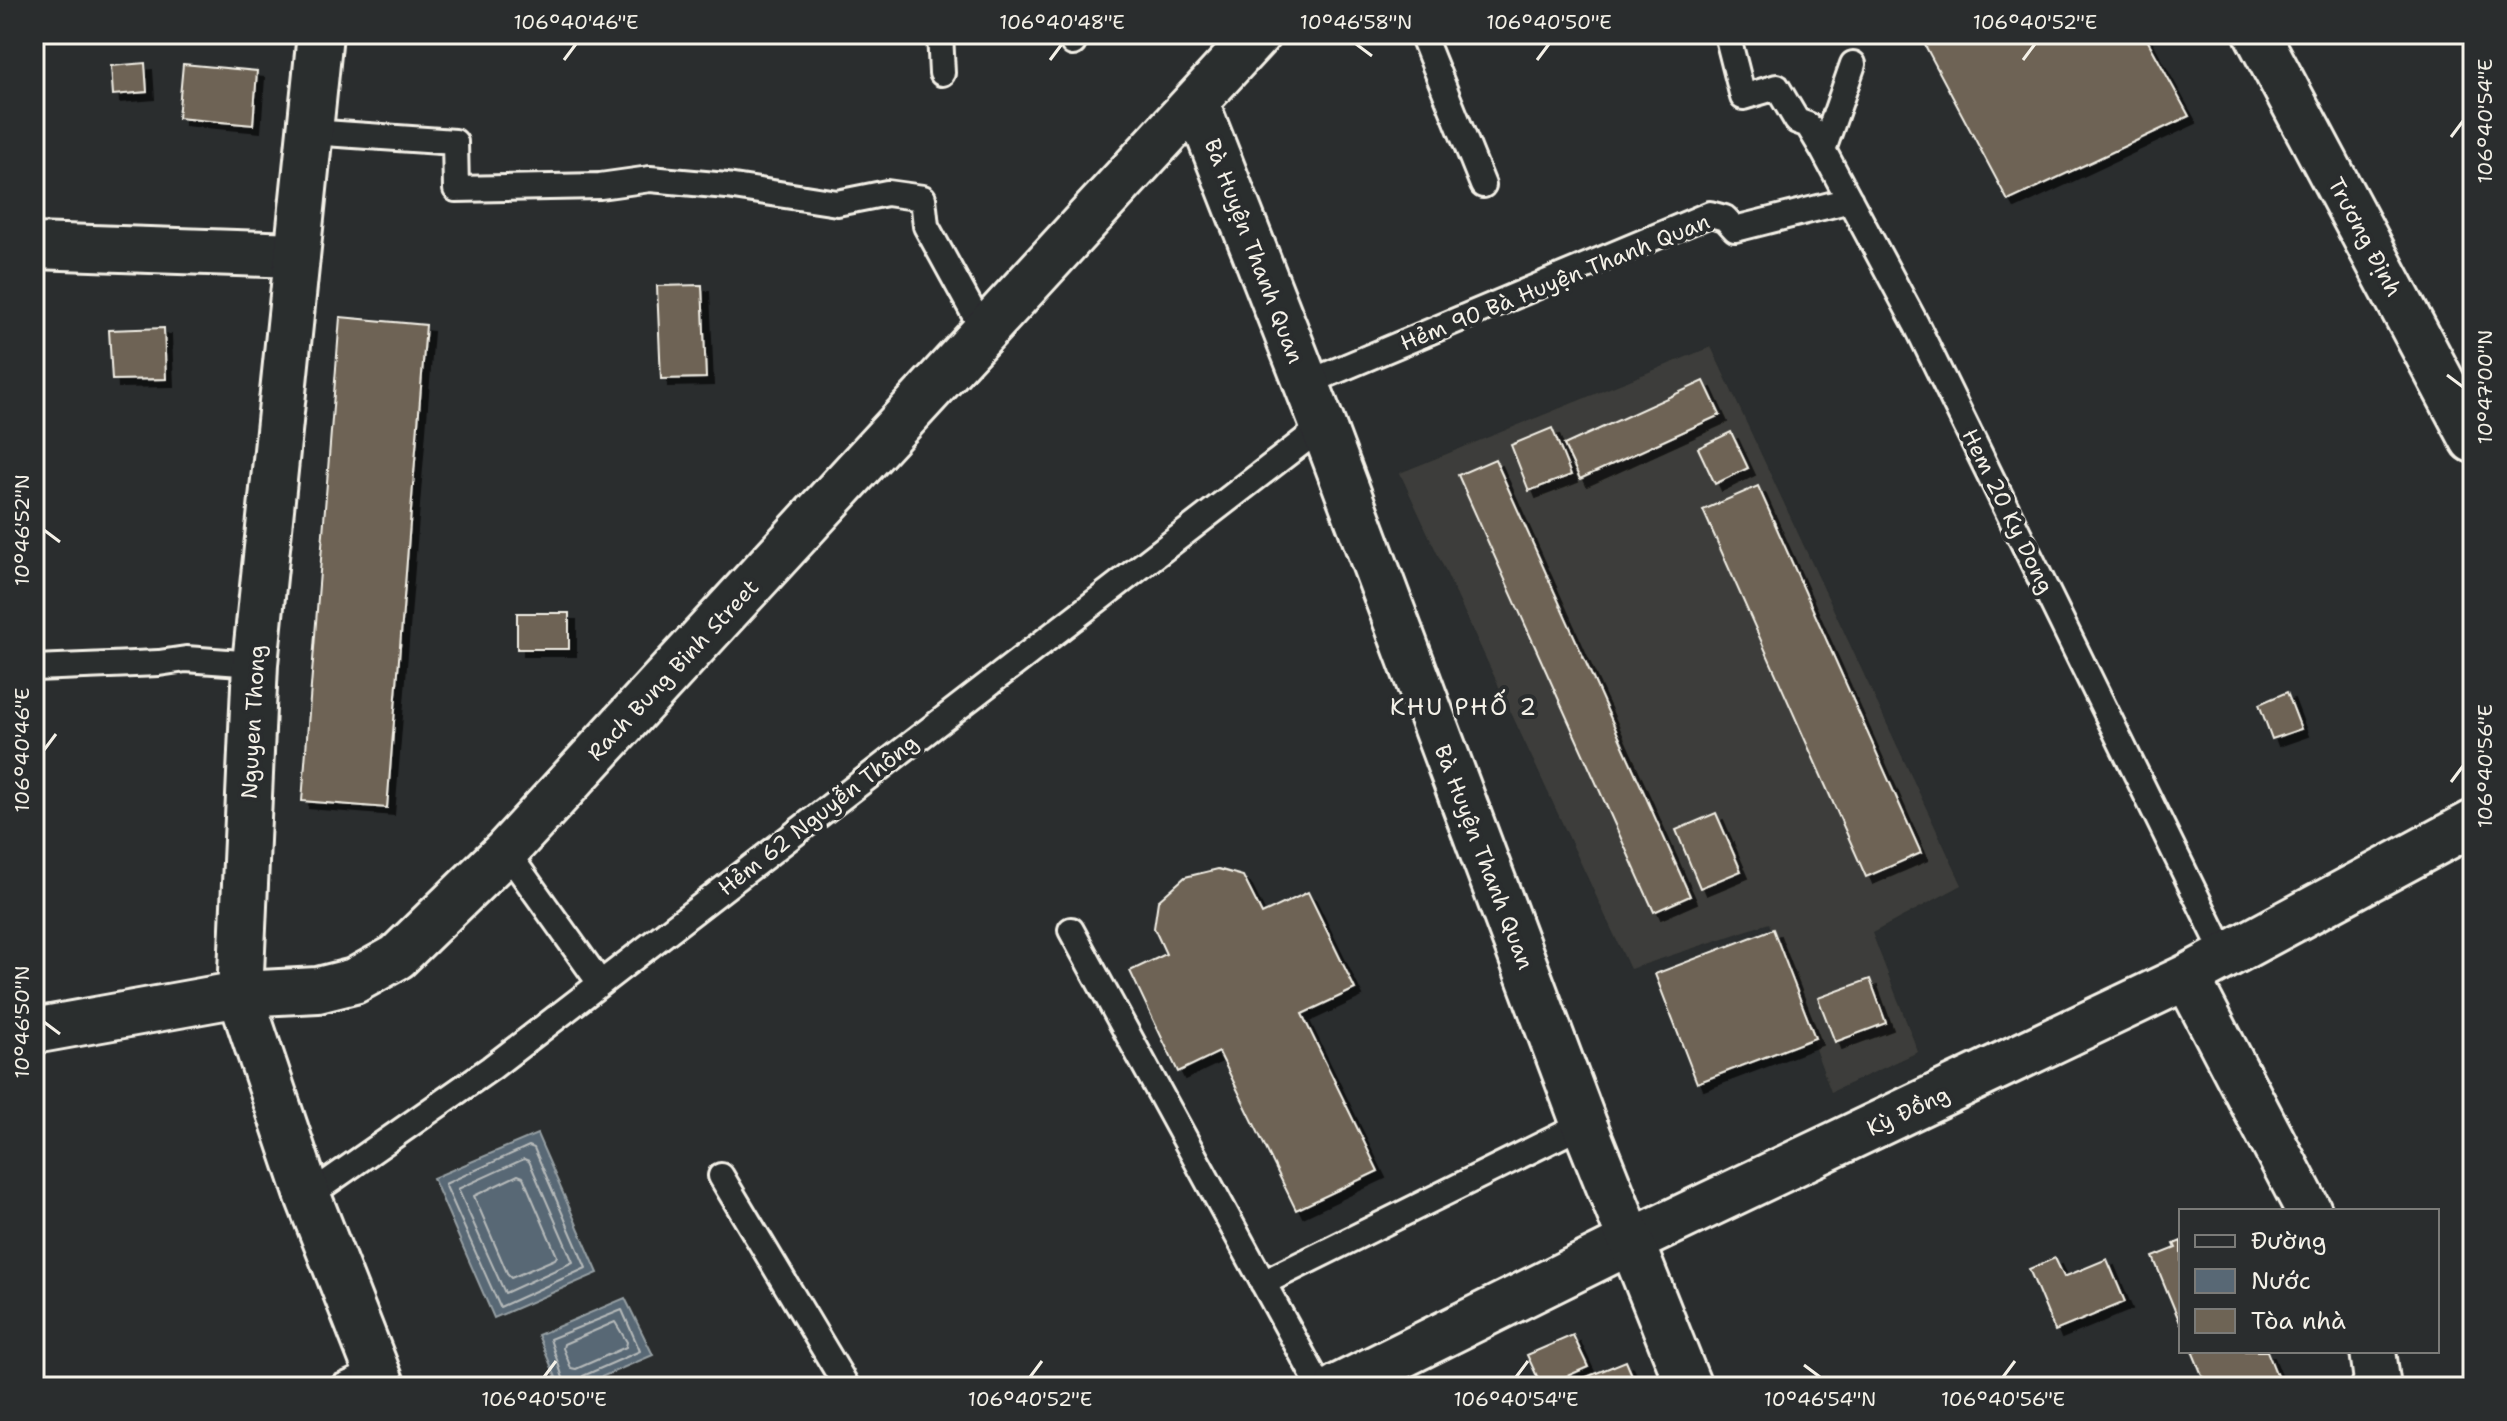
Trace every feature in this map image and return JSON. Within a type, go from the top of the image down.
[{"type":"street","name":"Nguyen Thong","points":[[320,34],[255,664],[240,994],[367,1382]]},
{"type":"street","name":"Rach Bung Binh Street","points":[[34,1031],[240,994],[318,990],[354,981],[397,957],[506,851],[1258,34]]},
{"type":"street","name":"Trương Định","points":[[2257,34],[2473,440]]},
{"type":"street","name":"Bà Huyện Thanh Quan","points":[[1196,102],[1323,426],[1584,1124],[1689,1387]]},
{"type":"street","points":[[34,246],[297,255]]},
{"type":"street","name":"Kỳ Ðồng","points":[[1338,1387],[1630,1242],[2187,977],[2473,823]]},
{"type":"street","points":[[2187,977],[2308,1209]]},
{"type":"street","points":[[2373,1353],[2377,1381],[2374,1387]]},
{"type":"lane","points":[[940,34],[942,73]]},
{"type":"lane","points":[[1422,34],[1483,185]]},
{"type":"lane","name":"Hem 20 Ky Dong","points":[[1727,34],[1743,97],[1777,87],[1797,121],[1808,125],[1823,150],[1916,324],[2226,957]]},
{"type":"lane","points":[[1823,150],[1853,64]]},
{"type":"lane","points":[[310,132],[455,142],[456,189],[600,186],[650,179],[727,186],[837,203],[887,193],[923,198],[926,226],[984,332]]},
{"type":"lane","name":"Hẻm 90 Bà Huyện Thanh Quan","points":[[1305,384],[1710,214],[1725,218],[1735,229],[1850,200]]},
{"type":"lane","name":"Hẻm 62 Nguyễn Thông","points":[[308,1196],[491,1068],[1323,426]]},
{"type":"lane","points":[[34,668],[186,659],[255,664]]},
{"type":"lane","points":[[506,851],[600,983]]},
{"type":"lane","points":[[1071,930],[1320,1387]]},
{"type":"lane","points":[[1263,1283],[1584,1124]]},
{"type":"lane","points":[[721,1176],[847,1387]]},
{"type":"shaded area","points":[[1711,347],[1962,885],[1872,933],[1918,1052],[1831,1092],[1769,923],[1630,969],[1400,473]]},
{"type":"water","points":[[537,1134],[598,1273],[494,1318],[433,1178]]},
{"type":"water","points":[[625,1298],[653,1355],[578,1387],[560,1387],[538,1335]]},
{"type":"building","points":[[1919,34],[2144,34],[2189,116],[2008,201]]},
{"type":"building","points":[[145,63],[147,92],[113,95],[111,66]]},
{"type":"building","points":[[183,64],[257,71],[253,125],[178,118]]},
{"type":"building","points":[[702,285],[706,378],[661,379],[657,286]]},
{"type":"building","points":[[340,317],[426,325],[387,808],[302,801]]},
{"type":"building","points":[[164,328],[166,379],[112,380],[109,330]]},
{"type":"building","points":[[1704,381],[1720,415],[1580,479],[1564,445]]},
{"type":"building","points":[[1552,428],[1571,475],[1529,491],[1511,445]]},
{"type":"building","points":[[1731,432],[1748,468],[1715,484],[1698,448]]},
{"type":"building","points":[[1495,459],[1690,896],[1654,912],[1458,475]]},
{"type":"building","points":[[1758,486],[1921,853],[1866,877],[1703,510]]},
{"type":"building","points":[[517,613],[569,613],[569,649],[517,649]]},
{"type":"building","points":[[2287,692],[2301,729],[2272,739],[2259,704]]},
{"type":"building","points":[[1716,813],[1741,871],[1700,888],[1676,830]]},
{"type":"building","points":[[1218,869],[1243,876],[1262,914],[1308,892],[1355,989],[1302,1014],[1378,1171],[1296,1210],[1219,1052],[1178,1072],[1130,971],[1166,954],[1154,928],[1158,901],[1185,877]]},
{"type":"building","points":[[1773,929],[1815,1038],[1697,1083],[1655,974]]},
{"type":"building","points":[[1870,979],[1886,1023],[1835,1042],[1818,998]]},
{"type":"building","points":[[2179,1242],[2179,1320],[2153,1257],[2176,1248],[2174,1244]]},
{"type":"building","points":[[2055,1258],[2064,1277],[2107,1259],[2125,1302],[2055,1331],[2029,1269]]},
{"type":"building","points":[[1573,1335],[1588,1367],[1542,1387],[1527,1355]]},
{"type":"building","points":[[2193,1353],[2268,1353],[2281,1386],[2207,1387]]},
{"type":"building","points":[[1626,1361],[1637,1387],[1562,1387]]},
{"type":"district","name":"KHU PHỐ 2","points":[[1464,707]]}]
